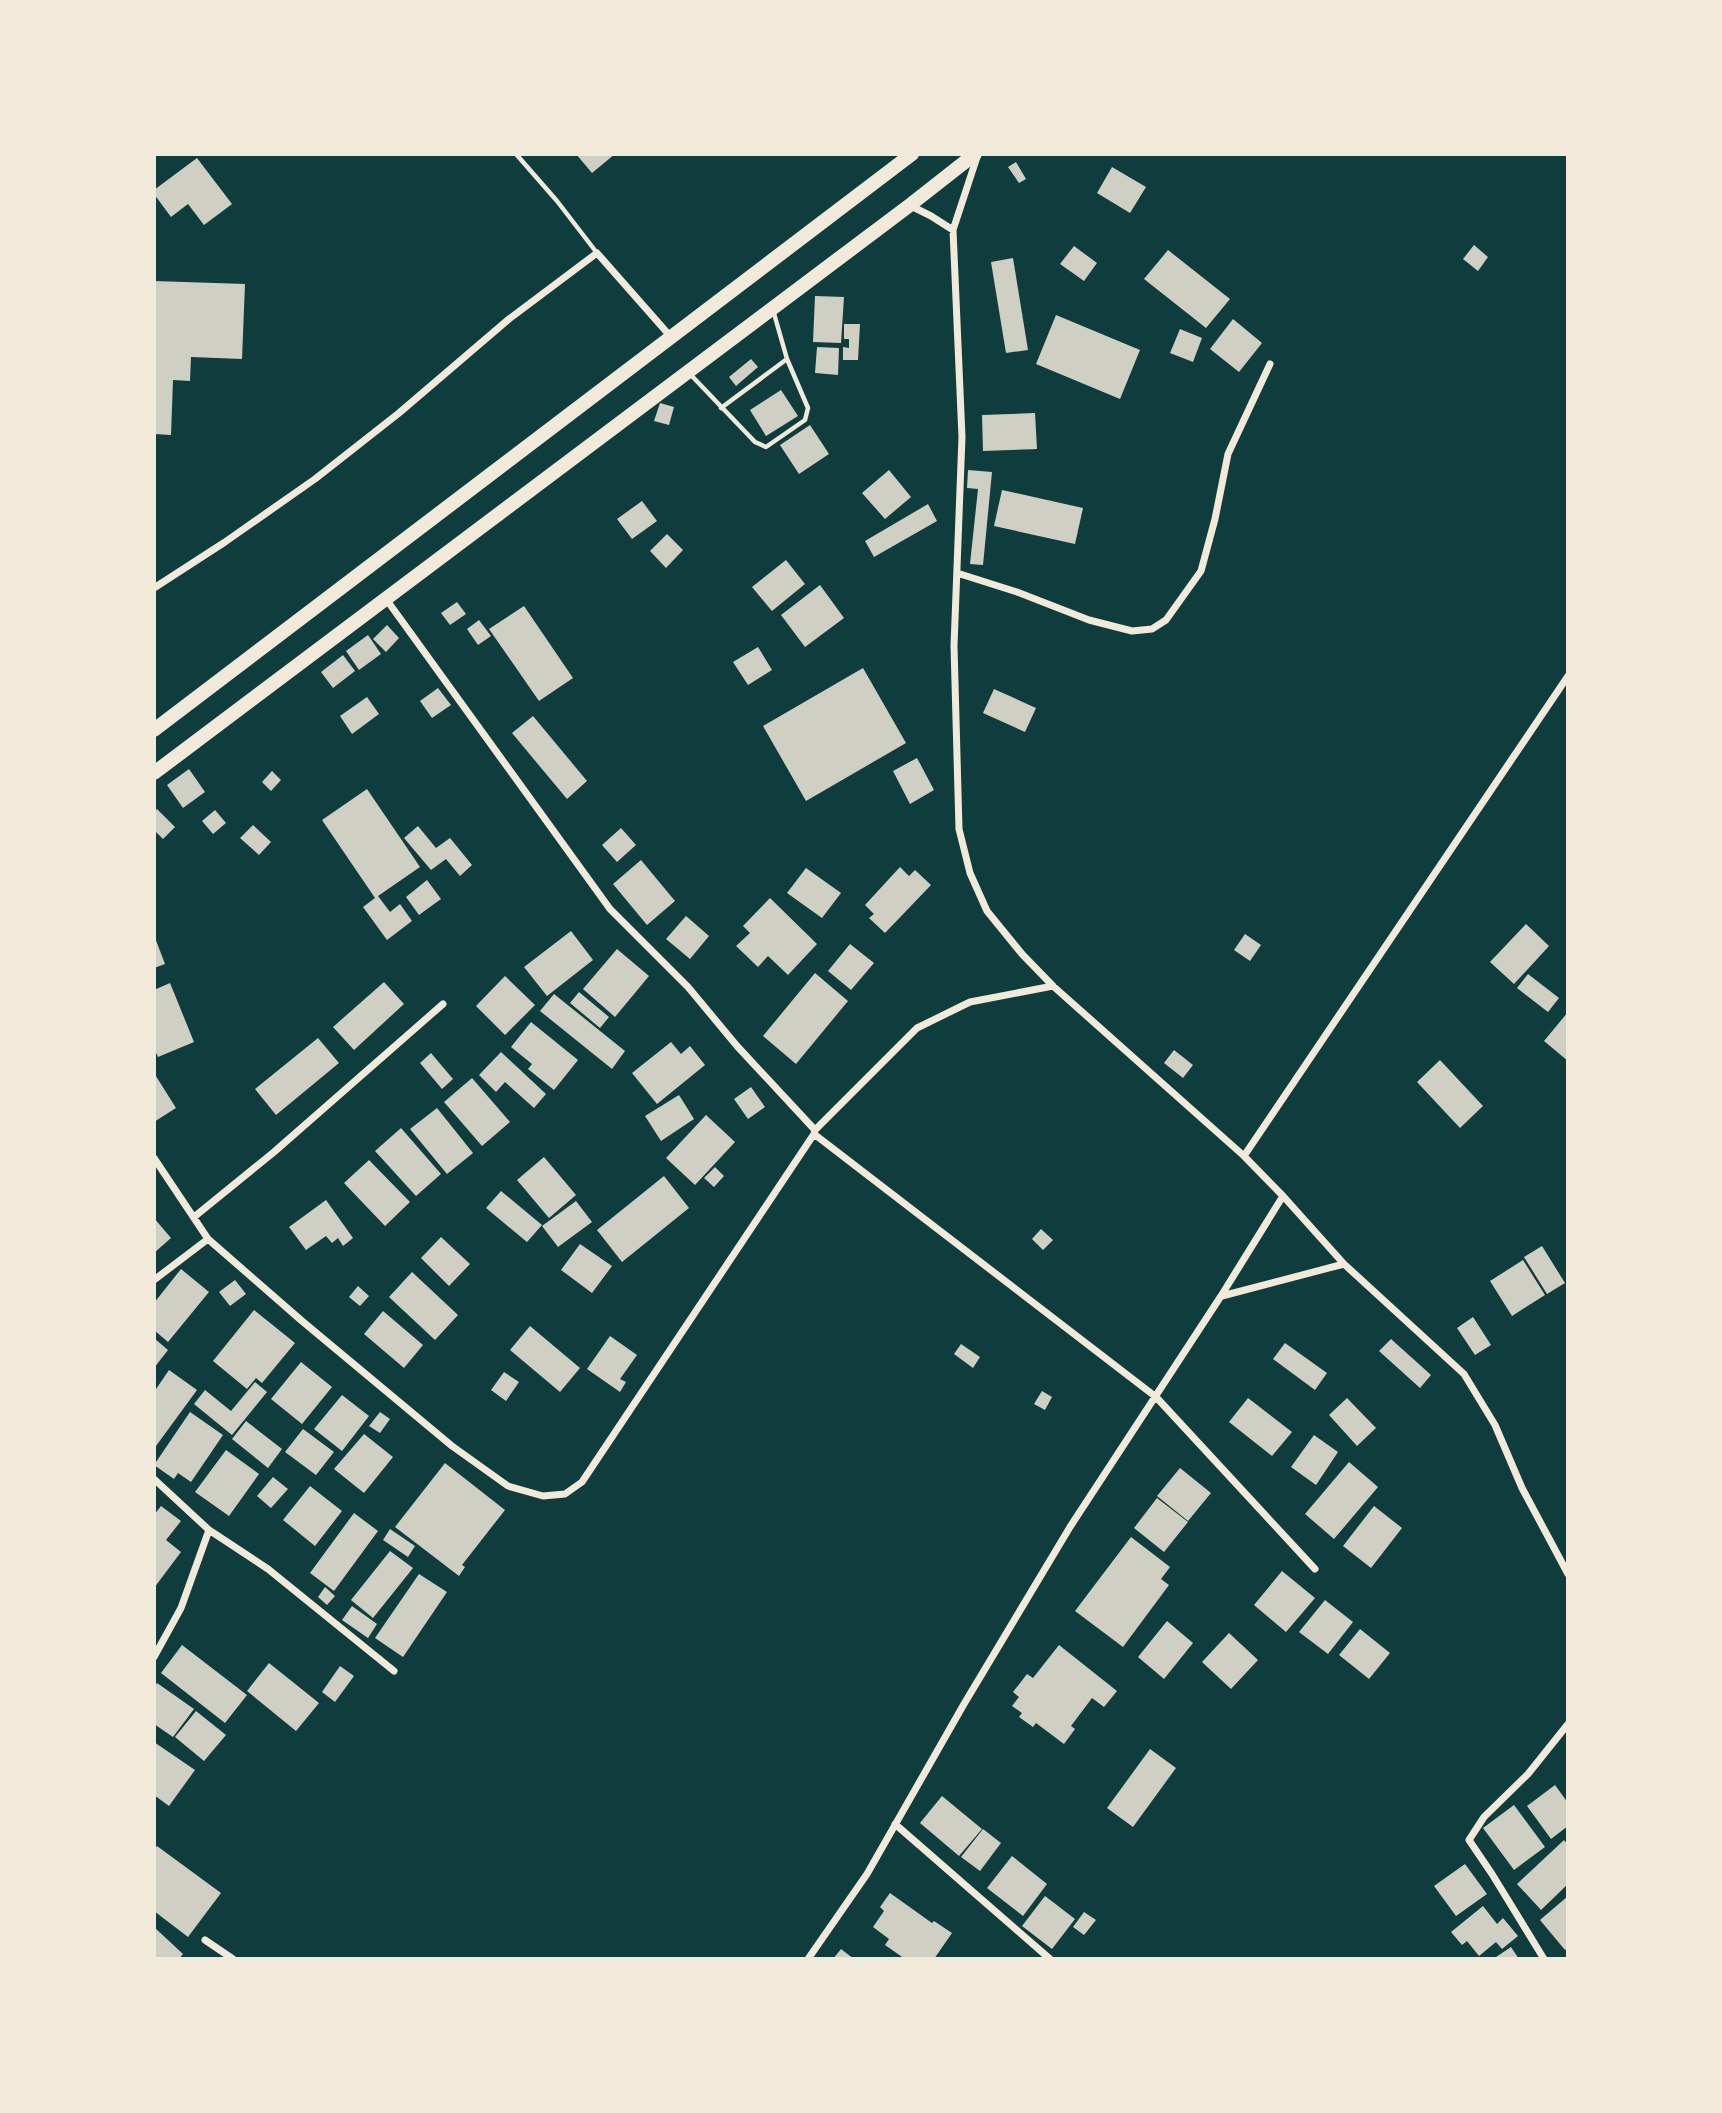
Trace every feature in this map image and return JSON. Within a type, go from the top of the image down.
[{"type":"main road","points":[[154,730],[912,154]]},
{"type":"main road","points":[[154,774],[976,154]]},
{"type":"street","points":[[976,154],[953,230],[962,437],[954,646],[959,829],[970,873],[987,911],[1022,954],[1053,986],[1244,1156],[1344,1264],[1464,1374],[1495,1425],[1521,1488],[1568,1574]]},
{"type":"street","points":[[910,205],[953,230]]},
{"type":"street","points":[[154,588],[315,480],[400,413],[509,319],[597,253],[671,337]]},
{"type":"street","points":[[957,573],[1017,592],[1089,620],[1132,631],[1152,629],[1166,620],[1201,571],[1228,454],[1270,365]]},
{"type":"street","points":[[385,598],[610,909],[688,987],[814,1132],[1156,1397],[1315,1569]]},
{"type":"street","points":[[1244,1156],[1568,676]]},
{"type":"street","points":[[1560,690],[1568,696]]},
{"type":"street","points":[[154,1158],[208,1239],[302,1321],[464,1454],[508,1486],[543,1496],[565,1494],[582,1482],[814,1132],[917,1028],[970,1002],[1053,986]]},
{"type":"street","points":[[194,1217],[274,1152],[443,1004]]},
{"type":"street","points":[[808,1959],[867,1874],[964,1704],[1070,1527],[1283,1196]]},
{"type":"street","points":[[154,1280],[208,1239]]},
{"type":"street","points":[[1221,1296],[1344,1264]]},
{"type":"street","points":[[154,1479],[209,1530],[268,1569],[394,1671]]},
{"type":"street","points":[[154,1657],[181,1608],[209,1530]]},
{"type":"street","points":[[1544,1959],[1469,1840],[1484,1817],[1528,1774],[1568,1724]]},
{"type":"street","points":[[895,1824],[1050,1959]]},
{"type":"street","points":[[205,1940],[233,1959]]},
{"type":"lane","points":[[516,154],[597,253]]},
{"type":"lane","points":[[688,372],[755,442],[766,447],[805,420],[808,408],[787,359],[772,308]]},
{"type":"lane","points":[[721,408],[787,359]]},
{"type":"building","points":[[576,154],[615,154],[592,173]]},
{"type":"building","points":[[197,158],[232,204],[204,225],[188,204],[171,217],[154,194],[154,190]]},
{"type":"building","points":[[1016,162],[1026,179],[1019,183],[1008,167]]},
{"type":"building","points":[[1112,167],[1146,187],[1130,213],[1097,193]]},
{"type":"building","points":[[1474,245],[1488,257],[1478,271],[1463,259]]},
{"type":"building","points":[[1074,246],[1097,263],[1084,281],[1060,264]]},
{"type":"building","points":[[1168,250],[1230,299],[1206,328],[1144,279]]},
{"type":"building","points":[[1013,258],[1028,350],[1006,353],[991,262]]},
{"type":"building","points":[[154,281],[245,284],[242,359],[191,357],[190,381],[173,380],[171,435],[154,434]]},
{"type":"building","points":[[815,296],[844,297],[841,343],[813,342]]},
{"type":"building","points":[[1056,315],[1140,350],[1120,399],[1036,364]]},
{"type":"building","points":[[1233,319],[1262,343],[1239,372],[1210,349]]},
{"type":"building","points":[[844,324],[860,324],[858,360],[843,360],[843,347],[849,348],[849,339],[844,339]]},
{"type":"building","points":[[1180,329],[1202,338],[1193,362],[1170,353]]},
{"type":"building","points":[[817,347],[839,348],[838,375],[815,373]]},
{"type":"building","points":[[751,359],[758,367],[736,386],[729,377]]},
{"type":"building","points":[[781,390],[798,416],[766,436],[750,410]]},
{"type":"building","points":[[660,403],[674,407],[669,425],[654,421]]},
{"type":"building","points":[[1035,413],[1037,449],[983,451],[982,415]]},
{"type":"building","points":[[810,425],[829,454],[799,474],[780,445]]},
{"type":"building","points":[[889,470],[911,497],[885,519],[862,493]]},
{"type":"building","points":[[968,470],[992,472],[983,565],[970,564],[978,489],[967,488]]},
{"type":"building","points":[[1002,490],[1083,508],[1075,544],[994,526]]},
{"type":"building","points":[[642,501],[657,521],[632,539],[617,519]]},
{"type":"building","points":[[928,504],[937,521],[874,557],[865,541]]},
{"type":"building","points":[[667,534],[683,550],[666,568],[650,551]]},
{"type":"building","points":[[786,560],[805,584],[772,611],[752,587]]},
{"type":"building","points":[[820,585],[844,618],[805,647],[781,615]]},
{"type":"building","points":[[457,602],[466,614],[450,625],[441,613]]},
{"type":"building","points":[[524,606],[573,678],[539,701],[489,629]]},
{"type":"building","points":[[479,620],[491,636],[478,645],[467,629]]},
{"type":"building","points":[[387,625],[399,638],[386,652],[373,639]]},
{"type":"building","points":[[368,635],[381,654],[359,670],[346,651]]},
{"type":"building","points":[[758,647],[772,670],[748,685],[733,662]]},
{"type":"building","points":[[343,655],[355,671],[333,688],[321,672]]},
{"type":"building","points":[[863,668],[906,743],[806,801],[763,726]]},
{"type":"building","points":[[438,688],[451,705],[432,718],[420,701]]},
{"type":"building","points":[[994,689],[1036,708],[1025,732],[983,713]]},
{"type":"building","points":[[367,697],[379,714],[352,734],[340,716]]},
{"type":"building","points":[[533,716],[587,781],[567,799],[512,733]]},
{"type":"building","points":[[917,758],[934,790],[910,804],[893,771]]},
{"type":"building","points":[[189,769],[205,792],[183,808],[167,785]]},
{"type":"building","points":[[272,771],[281,780],[271,791],[262,782]]},
{"type":"building","points":[[367,789],[420,867],[378,896],[390,912],[400,904],[412,921],[387,940],[363,907],[375,898],[322,820]]},
{"type":"building","points":[[157,809],[175,827],[163,839],[154,830],[154,812]]},
{"type":"building","points":[[215,810],[226,823],[213,834],[202,821]]},
{"type":"building","points":[[253,825],[271,842],[259,855],[240,838]]},
{"type":"building","points":[[418,826],[436,848],[450,838],[472,865],[460,876],[446,859],[431,870],[404,838]]},
{"type":"building","points":[[621,828],[636,845],[617,862],[602,845]]},
{"type":"building","points":[[641,860],[675,901],[647,925],[613,884]]},
{"type":"building","points":[[900,867],[909,876],[915,870],[931,885],[885,933],[869,918],[874,914],[865,905]]},
{"type":"building","points":[[806,868],[841,893],[822,918],[787,893]]},
{"type":"building","points":[[427,880],[441,899],[419,915],[406,897]]},
{"type":"building","points":[[770,898],[817,944],[788,975],[768,956],[758,967],[736,946],[750,933],[743,926]]},
{"type":"building","points":[[686,916],[709,936],[690,959],[666,939]]},
{"type":"building","points":[[1526,924],[1549,946],[1514,984],[1490,962]]},
{"type":"building","points":[[571,931],[593,960],[547,996],[524,967]]},
{"type":"building","points":[[1245,934],[1261,945],[1250,961],[1234,950]]},
{"type":"building","points":[[154,935],[165,964],[154,968]]},
{"type":"building","points":[[850,944],[874,963],[851,990],[828,971]]},
{"type":"building","points":[[617,949],[649,976],[615,1017],[583,989]]},
{"type":"building","points":[[815,973],[848,1001],[796,1064],[763,1036]]},
{"type":"building","points":[[1528,974],[1559,998],[1548,1012],[1517,988]]},
{"type":"building","points":[[505,976],[535,1005],[505,1035],[476,1006]]},
{"type":"building","points":[[384,982],[404,1004],[354,1050],[333,1027]]},
{"type":"building","points":[[170,983],[194,1042],[158,1057],[154,1048],[154,990]]},
{"type":"building","points":[[579,992],[609,1017],[600,1028],[570,1003]]},
{"type":"building","points":[[554,994],[625,1051],[612,1069],[540,1011]]},
{"type":"building","points":[[1568,1012],[1568,1061],[1544,1041]]},
{"type":"building","points":[[531,1022],[578,1060],[554,1090],[528,1069],[532,1064],[511,1047]]},
{"type":"building","points":[[318,1038],[339,1063],[276,1115],[255,1089]]},
{"type":"building","points":[[671,1042],[681,1054],[690,1046],[705,1065],[657,1104],[632,1073]]},
{"type":"building","points":[[1174,1050],[1193,1065],[1183,1078],[1164,1063]]},
{"type":"building","points":[[501,1052],[546,1094],[534,1108],[505,1082],[496,1092],[479,1075]]},
{"type":"building","points":[[431,1053],[453,1079],[442,1089],[420,1063]]},
{"type":"building","points":[[1440,1060],[1483,1106],[1460,1128],[1417,1082]]},
{"type":"building","points":[[154,1073],[176,1108],[154,1122]]},
{"type":"building","points":[[472,1078],[510,1122],[482,1146],[444,1102]]},
{"type":"building","points":[[751,1087],[765,1107],[748,1119],[734,1099]]},
{"type":"building","points":[[679,1095],[694,1119],[661,1141],[645,1116]]},
{"type":"building","points":[[437,1108],[473,1153],[447,1174],[410,1129]]},
{"type":"building","points":[[706,1115],[735,1142],[695,1185],[666,1158]]},
{"type":"building","points":[[401,1128],[441,1174],[416,1196],[375,1151]]},
{"type":"building","points":[[544,1157],[576,1195],[549,1218],[517,1180]]},
{"type":"building","points":[[369,1160],[410,1202],[385,1226],[344,1183]]},
{"type":"building","points":[[715,1167],[724,1176],[714,1187],[704,1178]]},
{"type":"building","points":[[664,1176],[689,1208],[622,1262],[597,1230]]},
{"type":"building","points":[[501,1191],[542,1225],[527,1242],[486,1208]]},
{"type":"building","points":[[326,1200],[353,1238],[343,1246],[338,1238],[332,1243],[326,1236],[306,1250],[289,1227]]},
{"type":"building","points":[[576,1201],[592,1222],[558,1247],[542,1226]]},
{"type":"building","points":[[154,1218],[171,1238],[154,1253]]},
{"type":"building","points":[[1041,1229],[1053,1240],[1043,1250],[1032,1239]]},
{"type":"building","points":[[441,1237],[470,1264],[449,1286],[421,1258]]},
{"type":"building","points":[[580,1244],[612,1266],[592,1293],[561,1270]]},
{"type":"building","points":[[1542,1246],[1565,1283],[1547,1294],[1524,1257]]},
{"type":"building","points":[[1523,1260],[1545,1295],[1512,1316],[1490,1281]]},
{"type":"building","points":[[181,1269],[209,1292],[168,1342],[154,1330],[154,1303]]},
{"type":"building","points":[[412,1272],[458,1315],[435,1340],[389,1297]]},
{"type":"building","points":[[235,1280],[246,1294],[230,1306],[219,1292]]},
{"type":"building","points":[[358,1286],[369,1296],[360,1306],[349,1297]]},
{"type":"building","points":[[254,1310],[295,1343],[262,1383],[256,1378],[247,1389],[213,1361]]},
{"type":"building","points":[[383,1311],[423,1345],[404,1368],[364,1334]]},
{"type":"building","points":[[1473,1317],[1491,1345],[1475,1355],[1457,1328]]},
{"type":"building","points":[[530,1326],[580,1368],[560,1392],[510,1350]]},
{"type":"building","points":[[610,1336],[637,1355],[620,1379],[626,1382],[620,1392],[587,1369]]},
{"type":"building","points":[[154,1338],[168,1350],[154,1368]]},
{"type":"building","points":[[1391,1339],[1431,1375],[1420,1388],[1379,1351]]},
{"type":"building","points":[[1285,1343],[1327,1373],[1315,1390],[1273,1359]]},
{"type":"building","points":[[961,1344],[980,1357],[973,1368],[954,1354]]},
{"type":"building","points":[[301,1362],[332,1387],[302,1424],[271,1399]]},
{"type":"building","points":[[169,1370],[197,1390],[156,1446],[154,1392]]},
{"type":"building","points":[[504,1372],[519,1382],[506,1401],[491,1390]]},
{"type":"building","points":[[255,1382],[267,1392],[232,1435],[194,1404],[205,1390],[231,1411]]},
{"type":"building","points":[[1042,1391],[1052,1397],[1045,1410],[1034,1404]]},
{"type":"building","points":[[342,1395],[369,1416],[342,1451],[314,1429]]},
{"type":"building","points":[[1248,1398],[1292,1432],[1272,1456],[1229,1422]]},
{"type":"building","points":[[1347,1398],[1376,1428],[1357,1446],[1329,1415]]},
{"type":"building","points":[[190,1412],[223,1435],[191,1482],[178,1473],[174,1479],[154,1465]]},
{"type":"building","points":[[380,1412],[390,1419],[380,1433],[369,1426]]},
{"type":"building","points":[[246,1421],[282,1449],[268,1468],[232,1439]]},
{"type":"building","points":[[303,1429],[334,1452],[316,1475],[285,1452]]},
{"type":"building","points":[[364,1434],[393,1457],[364,1493],[334,1469]]},
{"type":"building","points":[[1314,1435],[1338,1452],[1316,1485],[1291,1467]]},
{"type":"building","points":[[226,1450],[259,1474],[229,1516],[195,1492]]},
{"type":"building","points":[[1349,1462],[1378,1487],[1334,1539],[1305,1514]]},
{"type":"building","points":[[445,1463],[505,1510],[462,1565],[465,1567],[459,1576],[395,1527]]},
{"type":"building","points":[[1180,1468],[1211,1493],[1188,1521],[1157,1496]]},
{"type":"building","points":[[273,1477],[288,1489],[271,1508],[257,1496]]},
{"type":"building","points":[[310,1486],[342,1511],[315,1546],[283,1520]]},
{"type":"building","points":[[1157,1498],[1188,1522],[1164,1552],[1134,1528]]},
{"type":"building","points":[[161,1506],[181,1521],[166,1540],[181,1552],[154,1588],[154,1515]]},
{"type":"building","points":[[1374,1506],[1402,1528],[1371,1568],[1343,1546]]},
{"type":"building","points":[[354,1513],[378,1531],[334,1591],[310,1573]]},
{"type":"building","points":[[390,1529],[415,1546],[408,1557],[383,1540]]},
{"type":"building","points":[[1131,1537],[1170,1567],[1161,1579],[1169,1585],[1123,1647],[1075,1611]]},
{"type":"building","points":[[390,1551],[413,1568],[373,1618],[351,1600]]},
{"type":"building","points":[[1282,1571],[1315,1598],[1286,1632],[1254,1605]]},
{"type":"building","points":[[419,1574],[447,1592],[403,1657],[375,1638]]},
{"type":"building","points":[[325,1587],[335,1596],[327,1605],[318,1597]]},
{"type":"building","points":[[1325,1600],[1353,1622],[1328,1654],[1299,1632]]},
{"type":"building","points":[[352,1606],[377,1624],[368,1638],[342,1620]]},
{"type":"building","points":[[1167,1621],[1193,1643],[1164,1679],[1138,1657]]},
{"type":"building","points":[[1360,1629],[1390,1653],[1369,1679],[1339,1655]]},
{"type":"building","points":[[1229,1633],[1258,1660],[1231,1689],[1202,1662]]},
{"type":"building","points":[[182,1645],[247,1695],[225,1723],[161,1673]]},
{"type":"building","points":[[1059,1645],[1117,1691],[1104,1707],[1092,1698],[1071,1726],[1075,1729],[1064,1744],[1036,1723],[1033,1727],[1019,1717],[1022,1713],[1012,1706],[1019,1697],[1013,1692],[1027,1674],[1033,1678]]},
{"type":"building","points":[[269,1663],[319,1703],[296,1731],[247,1691]]},
{"type":"building","points":[[340,1666],[354,1676],[335,1702],[322,1692]]},
{"type":"building","points":[[157,1683],[194,1709],[173,1737],[154,1724],[154,1688]]},
{"type":"building","points":[[196,1711],[226,1735],[204,1761],[175,1737]]},
{"type":"building","points":[[154,1742],[195,1770],[169,1806],[154,1795]]},
{"type":"building","points":[[1150,1749],[1176,1768],[1133,1827],[1107,1808]]},
{"type":"building","points":[[1555,1785],[1568,1803],[1568,1826],[1551,1839],[1527,1806]]},
{"type":"building","points":[[942,1796],[982,1829],[959,1856],[920,1823]]},
{"type":"building","points":[[1514,1805],[1545,1847],[1514,1870],[1483,1828]]},
{"type":"building","points":[[983,1829],[1001,1843],[980,1871],[961,1857]]},
{"type":"building","points":[[1564,1840],[1568,1845],[1568,1884],[1541,1910],[1517,1884]]},
{"type":"building","points":[[157,1846],[221,1893],[188,1937],[154,1911],[154,1850]]},
{"type":"building","points":[[1012,1856],[1047,1884],[1023,1916],[987,1888]]},
{"type":"building","points":[[1465,1864],[1487,1894],[1456,1916],[1434,1886]]},
{"type":"building","points":[[890,1893],[932,1923],[934,1921],[952,1933],[934,1959],[905,1959],[885,1945],[889,1939],[873,1927],[884,1911],[880,1907]]},
{"type":"building","points":[[1045,1896],[1075,1919],[1052,1949],[1022,1926]]},
{"type":"building","points":[[1568,1896],[1568,1947],[1565,1950],[1540,1920]]},
{"type":"building","points":[[1483,1906],[1497,1924],[1503,1918],[1518,1936],[1502,1949],[1496,1942],[1479,1956],[1467,1941],[1462,1945],[1451,1932]]},
{"type":"building","points":[[1084,1912],[1096,1920],[1084,1935],[1073,1927]]},
{"type":"building","points":[[154,1927],[183,1954],[179,1959],[154,1959]]},
{"type":"building","points":[[1511,1947],[1519,1959],[1493,1959]]},
{"type":"building","points":[[841,1949],[854,1959],[833,1959]]}]
